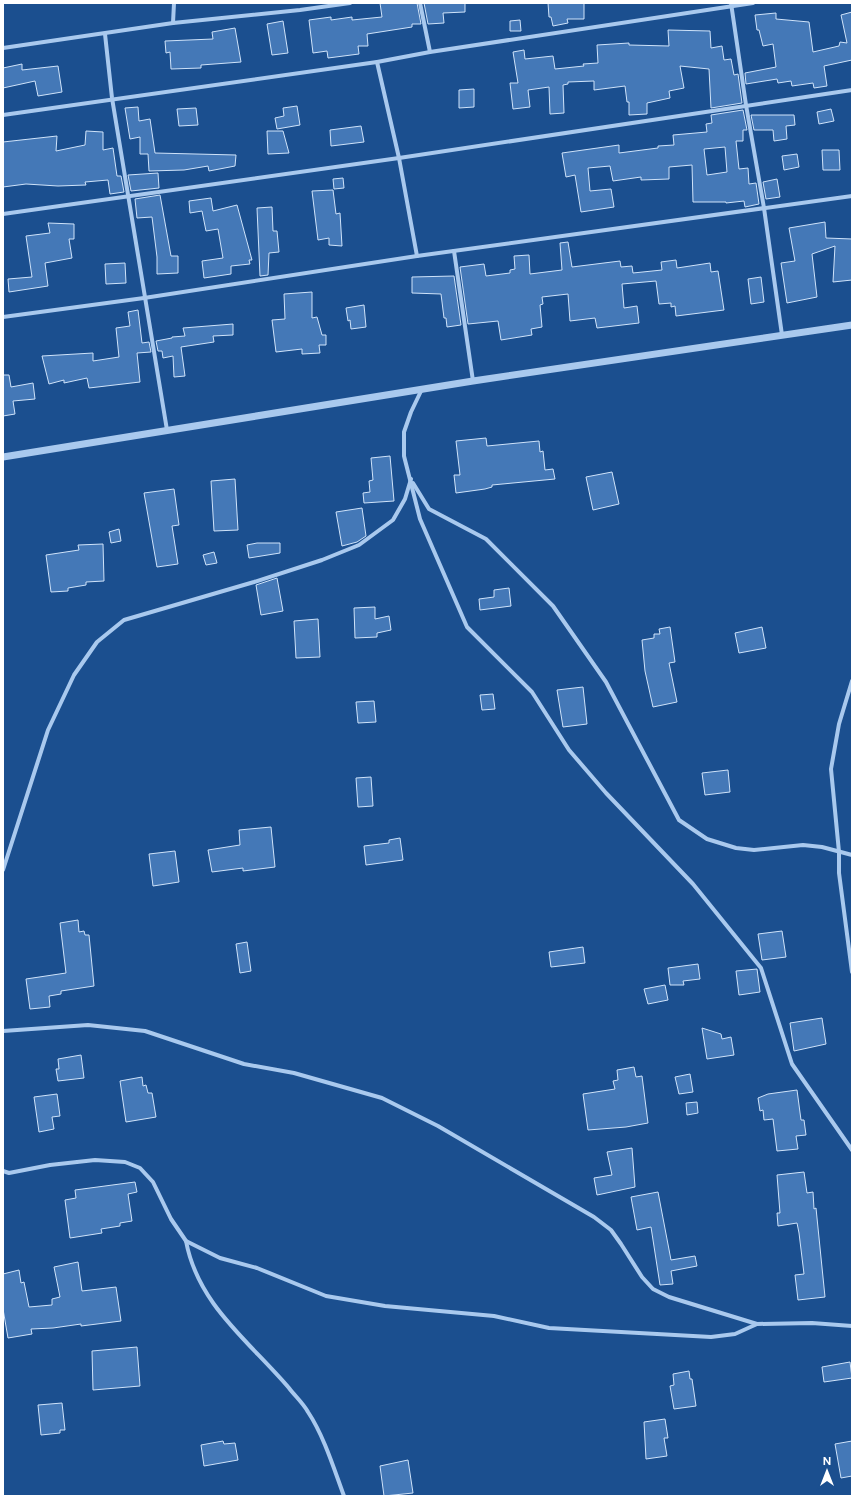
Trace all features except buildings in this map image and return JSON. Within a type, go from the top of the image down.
[{"type":"street","points":[[173,23],[174,3]]},
{"type":"street","points":[[3,48],[173,23],[300,10],[350,3]]},
{"type":"street","points":[[420,3],[430,52]]},
{"type":"street","points":[[3,114],[377,62],[430,52],[731,4],[753,3]]},
{"type":"street","points":[[731,4],[746,105],[764,208],[782,335]]},
{"type":"street","points":[[105,34],[112,98],[167,430]]},
{"type":"street","points":[[377,62],[399,158],[417,256]]},
{"type":"street","points":[[3,214],[399,158],[852,90]]},
{"type":"street","points":[[3,317],[144,298],[417,256],[852,196]]},
{"type":"street","points":[[454,251],[472,381]]},
{"type":"street","points":[[3,457],[472,381],[852,325]]},
{"type":"street","points":[[422,389],[411,412],[404,432],[404,456],[420,519],[467,627],[532,692],[569,750],[606,793],[693,884],[761,968],[792,1064],[852,1150]]},
{"type":"street","points":[[411,479],[429,509],[486,539],[553,606],[606,682],[679,820],[707,839],[736,848],[754,850],[803,845],[822,847],[852,855]]},
{"type":"street","points":[[3,870],[48,730],[74,675],[97,642],[124,620],[254,582],[322,560],[359,545],[393,520],[405,499],[411,479]]},
{"type":"street","points":[[852,681],[840,724],[831,769],[839,852],[839,873],[852,972]]},
{"type":"street","points":[[3,1031],[88,1025],[145,1031],[244,1064],[294,1073],[382,1098],[438,1126],[594,1217],[611,1230],[642,1277],[653,1289],[684,1304],[757,1324],[852,1326]]},
{"type":"street","points":[[3,1171],[9,1172],[50,1165],[95,1160],[125,1162],[140,1168],[153,1182],[171,1220],[186,1241],[190,1259],[205,1292],[238,1334],[270,1365],[308,1412],[328,1455],[344,1496]]},
{"type":"street","points":[[186,1241],[220,1258],[257,1268],[326,1296],[385,1306],[494,1316],[549,1328],[711,1337],[735,1334],[757,1324]]}]
